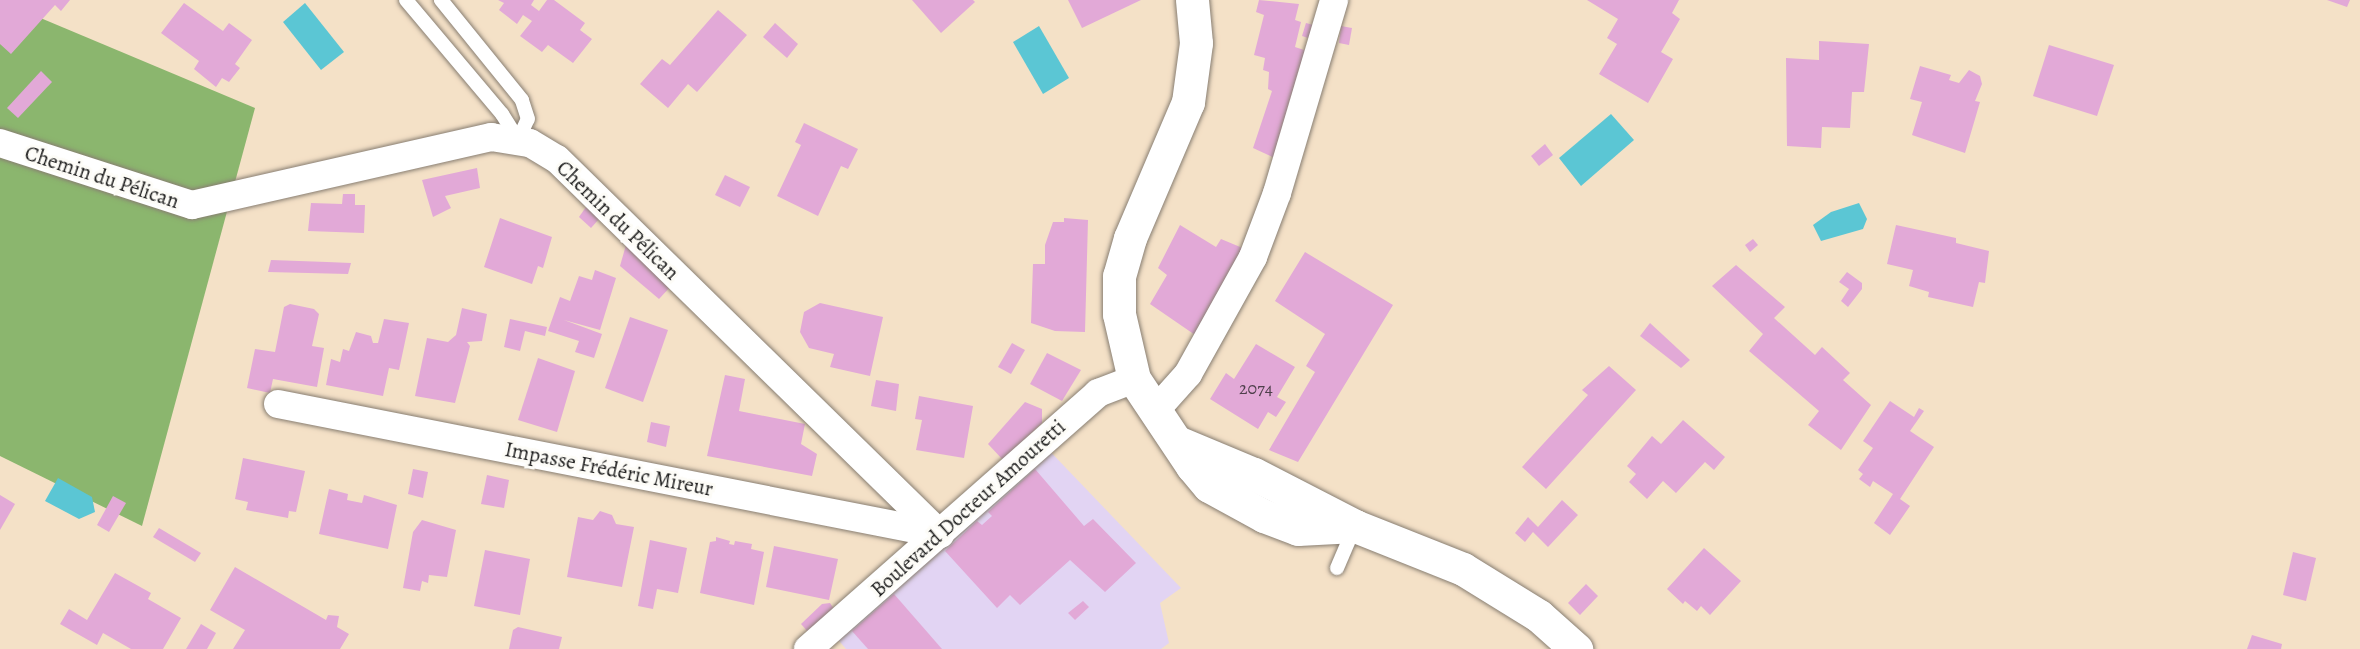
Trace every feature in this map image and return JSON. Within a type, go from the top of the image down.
[{"type":"street","points":[[1192,0],[1196,43],[1188,102],[1130,238],[1119,276],[1119,314],[1134,379],[1154,412],[1209,486],[1294,533],[1355,526]]},
{"type":"street","points":[[1154,412],[1188,374],[1253,257],[1277,193],[1335,0]]},
{"type":"street","name":"Chemin du Pélican","points":[[0,143],[192,206],[491,137],[518,140],[557,159],[940,534]]},
{"type":"street","name":"Boulevard Docteur Amouretti","points":[[823,644],[940,534],[1098,393],[1134,379]]},
{"type":"street","name":"Impasse Frédéric Mireur","points":[[278,404],[940,534]]},
{"type":"street","points":[[1177,442],[1216,456],[1355,526],[1436,557],[1495,587],[1539,616],[1576,649]]},
{"type":"lane","points":[[406,0],[502,114],[518,140]]},
{"type":"lane","points":[[441,0],[522,100],[528,119],[518,140]]},
{"type":"lane","points":[[1294,533],[1310,517],[1326,510]]},
{"type":"lane","points":[[1337,568],[1355,526]]},
{"type":"shaded area","points":[[1042,443],[1181,588],[1160,603],[1169,643],[1161,649],[846,649],[830,630]]},
{"type":"green space","points":[[0,1],[255,108],[142,526],[0,456]]},
{"type":"water","points":[[305,3],[344,52],[321,70],[283,22]]},
{"type":"water","points":[[1039,26],[1069,78],[1043,94],[1013,42]]},
{"type":"water","points":[[1611,114],[1634,140],[1581,186],[1559,158]]},
{"type":"water","points":[[1859,203],[1867,219],[1863,229],[1821,241],[1813,225],[1831,212]]},
{"type":"water","points":[[58,478],[92,497],[95,512],[79,519],[45,501]]},
{"type":"building","points":[[0,0],[70,0],[61,11],[55,5],[11,54],[0,44]]},
{"type":"building","points":[[498,0],[534,0],[531,5],[539,11],[547,0],[554,0],[585,23],[580,30],[592,39],[573,63],[548,45],[542,52],[520,36],[532,21],[523,15],[517,24],[499,10],[504,3]]},
{"type":"building","points":[[912,0],[973,0],[975,2],[941,33]]},
{"type":"building","points":[[1068,0],[1141,0],[1082,28]]},
{"type":"building","points":[[1259,0],[1299,4],[1295,20],[1301,22],[1295,47],[1310,52],[1281,161],[1253,148],[1272,91],[1268,89],[1269,72],[1263,70],[1265,58],[1254,55],[1264,15],[1256,12]]},
{"type":"building","points":[[1587,0],[1679,0],[1672,13],[1680,19],[1661,52],[1673,59],[1648,103],[1599,74],[1617,44],[1607,38],[1618,19]]},
{"type":"building","points":[[2327,0],[2350,0],[2347,7]]},
{"type":"building","points":[[184,3],[223,31],[229,23],[252,40],[235,64],[240,68],[229,82],[222,78],[216,87],[194,69],[199,61],[161,33]]},
{"type":"building","points":[[718,10],[747,35],[697,92],[688,84],[668,108],[640,84],[662,59],[670,65]]},
{"type":"building","points":[[775,23],[798,44],[787,58],[763,37]]},
{"type":"building","points":[[1306,23],[1317,26],[1314,40],[1302,36]]},
{"type":"building","points":[[1341,26],[1352,28],[1349,45],[1339,43]]},
{"type":"building","points":[[1819,41],[1869,44],[1864,92],[1852,92],[1850,128],[1822,127],[1821,148],[1787,146],[1786,58],[1819,60]]},
{"type":"building","points":[[2049,45],[2114,65],[2097,116],[2033,96]]},
{"type":"building","points":[[1920,66],[1951,75],[1949,80],[1959,83],[1969,70],[1980,76],[1982,84],[1975,101],[1980,102],[1965,153],[1912,135],[1922,102],[1910,99]]},
{"type":"building","points":[[41,71],[52,82],[18,118],[7,108]]},
{"type":"building","points":[[804,123],[858,149],[848,169],[841,166],[818,216],[777,196],[801,145],[795,142]]},
{"type":"building","points":[[1545,144],[1553,155],[1539,166],[1531,156]]},
{"type":"building","points":[[477,168],[480,188],[445,196],[451,208],[433,217],[422,180]]},
{"type":"building","points":[[725,175],[750,187],[740,207],[715,195]]},
{"type":"building","points":[[343,194],[355,194],[355,205],[365,205],[364,233],[308,231],[311,203],[342,204]]},
{"type":"building","points":[[586,207],[599,219],[591,228],[579,217]]},
{"type":"building","points":[[500,218],[552,237],[543,268],[538,266],[532,284],[484,267]]},
{"type":"building","points":[[1064,218],[1088,220],[1085,332],[1055,331],[1031,323],[1033,264],[1045,264],[1045,245],[1053,222],[1064,222]]},
{"type":"building","points":[[1180,225],[1216,247],[1221,239],[1245,249],[1198,337],[1150,304],[1167,275],[1158,268]]},
{"type":"building","points":[[1896,225],[1956,238],[1956,243],[1989,251],[1985,283],[1979,282],[1973,307],[1928,297],[1929,292],[1909,286],[1913,270],[1887,264]]},
{"type":"building","points":[[1753,239],[1758,245],[1750,252],[1745,245]]},
{"type":"building","points":[[626,245],[672,285],[659,299],[620,266]]},
{"type":"building","points":[[1305,252],[1393,305],[1298,462],[1269,450],[1315,372],[1306,366],[1325,334],[1275,301]]},
{"type":"building","points":[[271,260],[351,263],[348,274],[268,272]]},
{"type":"building","points":[[1736,265],[1785,307],[1774,318],[1815,355],[1822,347],[1850,373],[1843,380],[1871,405],[1841,450],[1808,425],[1819,411],[1749,351],[1763,334],[1712,286]]},
{"type":"building","points":[[595,270],[616,278],[600,330],[564,320],[602,334],[594,358],[575,352],[579,341],[548,331],[560,297],[570,301],[579,276],[592,280]]},
{"type":"building","points":[[1847,272],[1862,283],[1862,289],[1848,307],[1841,301],[1849,289],[1839,282]]},
{"type":"building","points":[[820,303],[883,317],[870,376],[830,367],[834,354],[809,348],[800,332],[804,312]]},
{"type":"building","points":[[290,304],[314,309],[319,314],[312,346],[324,348],[317,387],[273,379],[270,393],[247,388],[255,349],[275,352],[284,307]]},
{"type":"building","points":[[462,308],[487,314],[482,341],[467,342],[470,346],[455,403],[415,396],[427,338],[448,342],[456,335]]},
{"type":"building","points":[[630,317],[668,330],[643,402],[605,388]]},
{"type":"building","points":[[384,319],[409,323],[399,370],[389,368],[383,396],[326,385],[331,359],[340,362],[343,349],[349,351],[356,332],[371,336],[373,343],[378,343]]},
{"type":"building","points":[[510,319],[547,327],[545,336],[525,331],[520,351],[504,347]]},
{"type":"building","points":[[1650,323],[1690,360],[1681,368],[1640,336]]},
{"type":"building","points":[[1012,343],[1025,350],[1011,374],[998,367]]},
{"type":"building","points":[[1256,344],[1295,367],[1277,397],[1286,402],[1276,417],[1268,412],[1258,429],[1210,399],[1226,373],[1234,379]]},
{"type":"building","points":[[1047,353],[1081,370],[1062,401],[1030,384]]},
{"type":"building","points":[[538,358],[575,371],[557,432],[518,420]]},
{"type":"building","points":[[1609,366],[1636,390],[1546,489],[1522,467],[1588,395],[1582,390]]},
{"type":"building","points":[[725,375],[745,379],[739,411],[805,424],[801,444],[817,454],[812,476],[707,456]]},
{"type":"building","points":[[876,380],[899,384],[896,411],[871,406]]},
{"type":"building","points":[[919,396],[973,406],[964,458],[916,450],[922,420],[915,419]]},
{"type":"building","points":[[1890,401],[1914,417],[1919,408],[1924,411],[1910,431],[1934,447],[1900,499],[1910,506],[1890,535],[1874,523],[1893,494],[1873,481],[1870,487],[1859,479],[1863,474],[1858,470],[1873,448],[1863,441]]},
{"type":"building","points":[[1025,402],[1042,409],[1042,423],[1003,460],[988,444]]},
{"type":"building","points":[[1683,420],[1725,457],[1714,470],[1705,462],[1676,493],[1663,481],[1647,499],[1629,482],[1636,474],[1627,466],[1652,436],[1661,444]]},
{"type":"building","points":[[651,422],[670,426],[666,447],[647,442]]},
{"type":"building","points":[[243,458],[305,471],[296,512],[289,511],[288,518],[246,510],[248,502],[235,499]]},
{"type":"building","points":[[413,469],[428,472],[423,498],[408,494]]},
{"type":"building","points":[[1035,469],[1084,526],[1093,519],[1136,563],[1105,592],[1070,560],[1020,605],[1010,595],[997,608],[945,551],[977,521],[982,525],[992,516],[988,512]]},
{"type":"building","points":[[487,475],[509,480],[504,508],[481,504]]},
{"type":"building","points":[[329,489],[348,494],[347,500],[362,503],[364,495],[397,505],[388,549],[319,534]]},
{"type":"building","points":[[0,495],[15,504],[0,530]]},
{"type":"building","points":[[113,496],[126,503],[109,532],[97,525]]},
{"type":"building","points":[[1562,500],[1578,515],[1548,547],[1533,532],[1525,542],[1515,533],[1528,517],[1538,527]]},
{"type":"building","points":[[600,511],[612,515],[616,524],[634,527],[622,587],[567,577],[578,517],[593,520]]},
{"type":"building","points":[[422,520],[456,530],[447,577],[429,575],[428,583],[422,581],[420,591],[403,588],[413,532]]},
{"type":"building","points":[[159,528],[201,553],[195,562],[153,537]]},
{"type":"building","points":[[716,537],[730,541],[729,544],[734,545],[735,541],[752,544],[751,549],[764,552],[754,605],[700,593],[710,542],[716,541]]},
{"type":"building","points":[[650,540],[687,548],[678,593],[657,589],[653,609],[638,606]]},
{"type":"building","points":[[774,546],[838,559],[829,600],[766,587]]},
{"type":"building","points":[[1704,548],[1741,581],[1710,615],[1701,606],[1697,611],[1685,601],[1683,604],[1667,589]]},
{"type":"building","points":[[485,550],[530,559],[520,615],[474,606]]},
{"type":"building","points":[[2293,552],[2316,558],[2306,601],[2283,595]]},
{"type":"building","points":[[235,567],[326,620],[328,615],[339,616],[337,627],[349,634],[340,649],[233,649],[245,630],[210,610]]},
{"type":"building","points":[[115,573],[151,593],[148,599],[181,618],[163,649],[131,649],[103,633],[97,645],[60,624],[69,609],[87,620]]},
{"type":"building","points":[[1586,584],[1598,596],[1580,615],[1568,603]]},
{"type":"building","points":[[894,594],[942,649],[868,649],[852,631]]},
{"type":"building","points":[[1083,601],[1089,607],[1075,620],[1068,613]]},
{"type":"building","points":[[830,603],[834,609],[808,632],[801,624],[822,604]]},
{"type":"building","points":[[201,624],[216,633],[207,649],[186,649]]},
{"type":"building","points":[[518,627],[562,637],[559,649],[509,649],[513,630]]},
{"type":"building","points":[[2252,635],[2282,644],[2281,649],[2247,649]]}]
